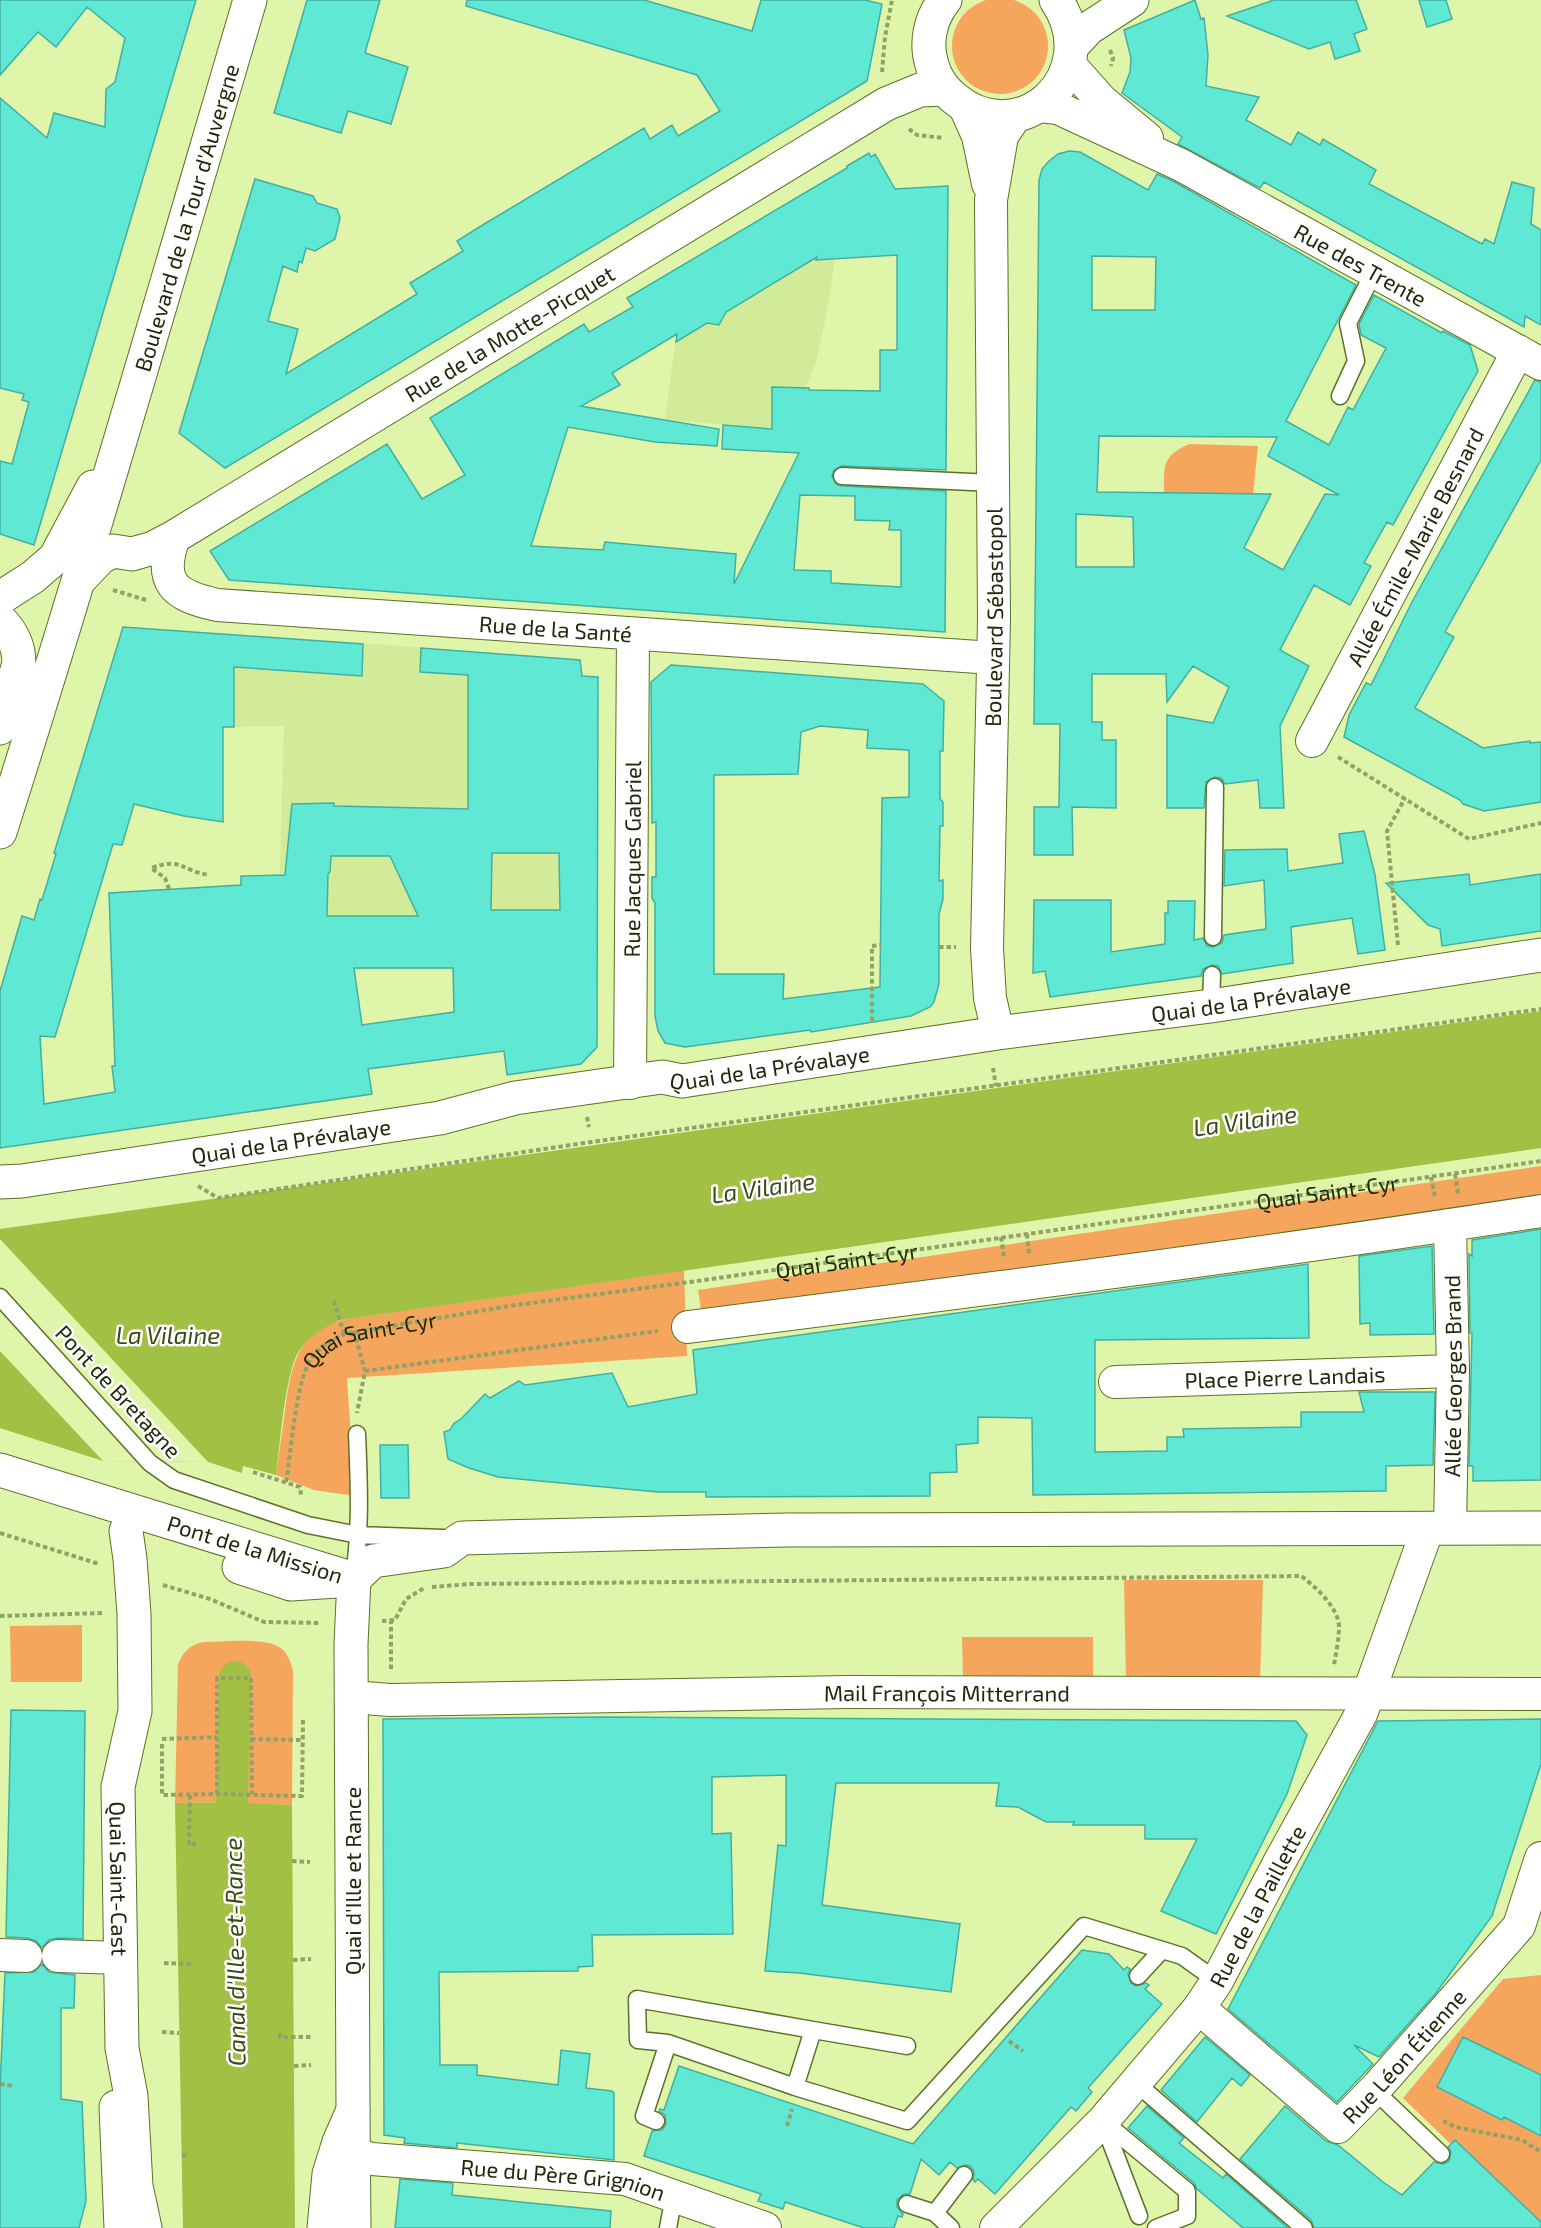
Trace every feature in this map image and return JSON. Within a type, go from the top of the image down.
[{"type":"main road","name":"Boulevard de la Tour d'Auvergne","points":[[0,832],[80,579],[250,0]]},
{"type":"main road","points":[[945,0],[933,18],[929,55],[934,73],[955,98],[981,114],[999,117],[1027,110],[1052,94],[1063,80],[1071,55],[1089,28],[1132,0]]},
{"type":"main road","points":[[1056,0],[1070,28],[1071,55]]},
{"type":"main road","name":"Rue de la Motte-Picquet","points":[[80,579],[101,557],[113,551],[132,554],[153,548],[174,537],[886,104],[920,90],[955,98]]},
{"type":"main road","name":"Boulevard de la Tour d'Auvergne","points":[[0,598],[33,577],[55,558],[121,435]]},
{"type":"main road","points":[[0,620],[13,637],[19,653],[19,663],[0,728]]},
{"type":"main road","name":"Quai de la Prévalaye","points":[[0,1182],[34,1179],[440,1118],[515,1098],[662,1077],[682,1081],[873,1053],[998,1033],[1211,991],[1401,976],[1541,955]]},
{"type":"main road","name":"Pont de la Mission","points":[[0,1470],[354,1579]]},
{"type":"main road","name":"Pont de la Mission","points":[[0,1491],[291,1584],[354,1579]]},
{"type":"main road","points":[[354,1579],[373,1561],[444,1551],[462,1538],[787,1530],[1541,1528]]},
{"type":"main road","name":"Quai Saint-Cast","points":[[121,2228],[116,2096],[122,2048],[118,1787],[135,1711],[135,1614],[126,1531]]},
{"type":"main road","name":"Quai d'Ille et Rance","points":[[354,1579],[351,1698],[354,2228]]},
{"type":"main road","points":[[122,2048],[131,2096],[136,2186],[145,2228]]},
{"type":"main road","points":[[324,2228],[329,2174],[339,2142],[353,2110]]},
{"type":"street","name":"Rue des Trente","points":[[1071,55],[1101,100],[1180,165]]},
{"type":"street","name":"Boulevard Sébastopol","points":[[955,98],[978,136],[992,200]]},
{"type":"street","name":"Rue des Trente","points":[[1027,110],[1058,108],[1180,165],[1529,358]]},
{"type":"street","name":"Boulevard Sébastopol","points":[[998,1033],[990,998],[987,949],[993,658],[992,200],[1002,136],[1027,110]]},
{"type":"street","name":"Allée Émile-Marie Besnard","points":[[1312,741],[1529,358]]},
{"type":"street","name":"Rue de la Santé","points":[[174,537],[167,566],[171,581],[177,591],[198,602],[633,635],[993,658]]},
{"type":"street","name":"Rue Jacques Gabriel","points":[[630,1083],[633,635]]},
{"type":"street","name":"Quai Saint-Cyr","points":[[688,1327],[1008,1286],[1541,1211]]},
{"type":"street","name":"Allée Georges Brand","points":[[1439,1528],[1453,1371],[1450,1225]]},
{"type":"street","name":"Place Pierre Landais","points":[[1115,1382],[1453,1371]]},
{"type":"street","name":"Rue de la Paillette","points":[[996,2228],[1103,2121],[1198,2008],[1217,1981],[1361,1714],[1439,1528]]},
{"type":"street","name":"Mail François Mitterrand","points":[[351,1698],[390,1700],[847,1692],[1541,1694]]},
{"type":"street","points":[[1530,1932],[1541,1858]]},
{"type":"street","name":"Rue Léon Étienne","points":[[1198,2008],[1338,2127],[1530,1932]]},
{"type":"street","points":[[58,1956],[121,1958]]},
{"type":"street","name":"Rue du Père Grignion","points":[[353,2154],[372,2159],[612,2176],[765,2228]]},
{"type":"lane","points":[[1340,396],[1356,361],[1348,323],[1374,272]]},
{"type":"lane","points":[[842,476],[993,483]]},
{"type":"lane","points":[[1213,937],[1215,787]]},
{"type":"lane","name":"Pont de Bretagne","points":[[0,1297],[150,1463],[174,1480],[308,1525],[358,1534]]},
{"type":"lane","name":"Quai d'Ille et Rance","points":[[354,1579],[358,1534],[357,1434]]},
{"type":"lane","points":[[358,1534],[462,1538]]},
{"type":"lane","points":[[907,2046],[637,2000],[638,2040],[668,2043],[795,2087],[906,2121],[1084,1926],[1182,1956],[1217,1981]]},
{"type":"lane","points":[[1138,1976],[1162,1950]]},
{"type":"lane","points":[[795,2087],[813,2030]]},
{"type":"lane","points":[[656,2121],[644,2116],[668,2043]]},
{"type":"lane","points":[[1136,2083],[1304,2228]]},
{"type":"lane","points":[[1374,2090],[1441,2154]]},
{"type":"lane","points":[[1103,2121],[1139,2216]]},
{"type":"lane","points":[[1103,2121],[1187,2191],[1187,2216],[1156,2228]]},
{"type":"lane","points":[[934,2213],[964,2175]]},
{"type":"lane","points":[[668,2228],[674,2196]]},
{"type":"lane","points":[[907,2204],[934,2213],[951,2228]]},
{"type":"path","points":[[1312,741],[1469,839],[1541,823]]},
{"type":"path","points":[[1401,976],[1387,831],[1405,798]]},
{"type":"path","points":[[169,889],[165,878],[151,867],[166,862],[177,863],[197,873],[209,875]]},
{"type":"path","points":[[873,1053],[872,946],[881,945]]},
{"type":"path","points":[[193,1183],[218,1198],[584,1143],[1541,1009]]},
{"type":"path","points":[[993,1068],[996,1086]]},
{"type":"path","name":"Quai Saint-Cyr","points":[[286,1482],[302,1374],[311,1358],[326,1343],[354,1331],[516,1305],[1541,1161]]},
{"type":"path","points":[[334,1301],[344,1334]]},
{"type":"path","name":"Quai Saint-Cyr","points":[[365,1371],[688,1327]]},
{"type":"path","points":[[354,1331],[365,1371],[358,1406],[357,1434]]},
{"type":"path","points":[[253,1472],[300,1486],[301,1495]]},
{"type":"path","points":[[0,1533],[106,1567]]},
{"type":"path","points":[[390,1700],[391,1621],[395,1620],[406,1599],[422,1588],[470,1584],[1301,1576],[1319,1588],[1333,1610],[1339,1625],[1330,1694]]},
{"type":"path","points":[[161,1584],[210,1599],[264,1622],[322,1623]]},
{"type":"path","points":[[0,1616],[114,1613]]},
{"type":"path","points":[[217,1794],[217,1678],[251,1678],[252,1794]]},
{"type":"path","points":[[158,1729],[162,1739],[162,1796],[252,1794],[302,1796],[303,1718]]},
{"type":"path","points":[[162,1739],[217,1737]]},
{"type":"path","points":[[251,1740],[302,1740]]},
{"type":"path","points":[[190,1795],[189,1845],[196,1844]]},
{"type":"path","points":[[292,1862],[309,1862]]},
{"type":"path","points":[[293,1960],[310,1959]]},
{"type":"path","points":[[164,1963],[191,1964]]},
{"type":"path","points":[[162,2032],[179,2033]]},
{"type":"path","points":[[280,2033],[280,2037],[311,2037]]},
{"type":"path","points":[[294,2066],[311,2065]]},
{"type":"path","points":[[0,2084],[13,2086]]},
{"type":"path","points":[[1434,2115],[1455,2127],[1522,2140],[1541,2152]]},
{"type":"shaded area","points":[[1000,-2],[1018,2],[1034,12],[1044,28],[1048,46],[1044,64],[1034,80],[1018,90],[1000,94],[982,90],[966,80],[956,64],[952,46],[956,28],[966,12],[982,2]]},
{"type":"shaded area","points":[[797,198],[835,259],[826,317],[815,365],[805,388],[805,431],[665,420],[678,322],[685,318],[661,278]]},
{"type":"shaded area","points":[[1189,444],[1258,446],[1253,494],[1164,493],[1166,463],[1174,453]]},
{"type":"shaded area","points":[[223,633],[494,653],[492,770],[598,768],[597,969],[286,970],[278,933],[284,726],[223,727]]},
{"type":"shaded area","points":[[1541,1166],[1541,1210],[703,1321],[698,1290]]},
{"type":"shaded area","points":[[684,1270],[687,1356],[347,1378],[355,1496],[314,1490],[276,1475],[287,1395],[294,1366],[306,1341],[329,1324],[346,1319]]},
{"type":"shaded area","points":[[1124,1580],[1263,1580],[1260,1682],[1126,1680]]},
{"type":"shaded area","points":[[82,1625],[82,1682],[11,1682],[10,1626]]},
{"type":"shaded area","points":[[962,1637],[1093,1637],[1093,1676],[963,1676]]},
{"type":"shaded area","points":[[257,1641],[276,1646],[288,1657],[293,1671],[292,1805],[233,1802],[175,1803],[178,1665],[188,1649],[204,1642]]},
{"type":"shaded area","points":[[1541,1975],[1541,2222],[1464,2149],[1460,2153],[1403,2098],[1503,1979]]},
{"type":"water","name":"La Vilaine","points":[[1541,1011],[1541,1148],[340,1320],[312,1336],[294,1361],[281,1429],[276,1475],[243,1466],[242,1473],[208,1462],[103,1461],[0,1428],[0,1229]]},
{"type":"water","points":[[233,1802],[292,1805],[295,2228],[183,2228],[175,1803]]},
{"type":"pier","points":[[0,1239],[208,1462],[103,1461],[0,1351]]},
{"type":"building","points":[[0,0],[196,0],[34,545],[0,534],[0,461],[12,464],[29,402],[22,400],[24,394],[0,388],[0,98],[47,138],[54,113],[105,127],[106,89],[115,82],[125,38],[87,7],[56,47],[38,32],[0,75]]},
{"type":"building","points":[[307,0],[380,0],[365,53],[408,67],[391,124],[348,111],[341,133],[274,113]]},
{"type":"building","points":[[467,0],[644,0],[752,31],[761,0],[865,0],[882,4],[867,81],[225,468],[179,433],[255,179],[313,196],[317,203],[337,209],[340,218],[335,239],[315,251],[306,248],[302,263],[299,261],[297,272],[283,266],[268,321],[298,329],[286,374],[417,294],[410,283],[463,251],[457,241],[481,226],[644,128],[650,139],[672,125],[678,136],[720,111],[697,75],[466,6]]},
{"type":"building","points":[[1195,0],[1201,19],[1204,18],[1208,55],[1206,86],[1259,97],[1246,120],[1291,145],[1298,132],[1320,145],[1323,139],[1376,170],[1369,184],[1482,244],[1485,239],[1494,244],[1512,182],[1534,188],[1531,224],[1541,230],[1541,325],[1525,316],[1524,327],[1264,182],[1260,188],[1178,144],[1182,137],[1122,93],[1130,72],[1131,58],[1124,30]]},
{"type":"building","points":[[1274,0],[1356,0],[1367,29],[1354,34],[1360,51],[1335,59],[1330,42],[1309,49],[1227,16]]},
{"type":"building","points":[[1419,0],[1446,0],[1452,19],[1427,27]]},
{"type":"building","points":[[1069,151],[1080,152],[1148,190],[1157,174],[1173,181],[1356,285],[1286,421],[1329,445],[1348,407],[1353,410],[1386,348],[1361,335],[1359,324],[1374,295],[1442,333],[1443,331],[1470,345],[1478,371],[1393,525],[1387,522],[1364,563],[1371,566],[1350,605],[1314,585],[1280,650],[1309,666],[1280,726],[1284,808],[1260,808],[1258,780],[1225,784],[1221,778],[1215,777],[1206,782],[1204,808],[1167,808],[1167,715],[1213,723],[1229,687],[1193,666],[1167,702],[1166,674],[1092,674],[1092,722],[1102,722],[1102,740],[1116,740],[1116,808],[1072,807],[1073,855],[1034,855],[1034,807],[1059,807],[1060,724],[1034,724],[1039,180],[1042,169],[1058,154]],"holes":[[[1092,256],[1156,257],[1155,310],[1092,310]],[[1099,436],[1277,437],[1268,456],[1339,495],[1325,494],[1283,570],[1244,548],[1271,494],[1097,492]],[[1076,514],[1133,517],[1134,567],[1076,567]]]},
{"type":"building","points":[[869,153],[871,157],[875,154],[895,189],[948,186],[946,470],[842,466],[834,470],[832,476],[836,484],[842,486],[946,491],[945,632],[229,580],[210,551],[387,444],[422,499],[465,475],[430,418],[584,324],[589,332],[633,307],[627,298]],"holes":[[[897,255],[897,350],[880,350],[880,391],[772,387],[772,429],[723,425],[722,449],[799,453],[734,584],[736,554],[605,542],[603,550],[531,546],[568,427],[655,442],[717,446],[719,429],[581,406],[620,385],[612,373],[677,334],[676,342],[707,323],[719,325],[726,312],[817,257],[816,260]],[[800,495],[855,496],[855,520],[890,521],[889,530],[901,530],[901,587],[831,583],[831,571],[794,570]]]},
{"type":"building","points":[[1535,380],[1541,382],[1541,460],[1445,632],[1454,637],[1415,708],[1483,748],[1530,741],[1530,743],[1541,742],[1541,802],[1484,811],[1463,804],[1460,800],[1344,737],[1349,715],[1366,683],[1371,685],[1412,602]]},
{"type":"building","points":[[123,627],[363,644],[362,676],[234,667],[234,727],[223,727],[223,822],[184,816],[134,804],[122,845],[113,844],[55,1037],[40,1036],[44,1104],[115,1092],[112,1066],[115,1066],[109,893],[241,885],[241,876],[285,875],[292,804],[334,803],[334,806],[468,809],[468,675],[420,672],[421,648],[580,660],[582,676],[598,677],[597,1047],[581,1064],[507,1075],[504,1051],[368,1069],[372,1094],[0,1148],[0,991],[22,916],[34,920],[56,854],[54,853]],"holes":[[[492,853],[559,853],[560,910],[491,910]],[[331,856],[390,856],[418,916],[327,916],[328,874]],[[354,968],[453,968],[454,1012],[362,1025]]]},
{"type":"building","points":[[671,665],[923,684],[944,701],[943,751],[940,751],[940,799],[943,802],[943,826],[940,826],[939,881],[943,880],[943,899],[939,914],[939,984],[934,1002],[930,1007],[911,1016],[811,1032],[810,1030],[685,1047],[665,1043],[658,1031],[655,1016],[655,903],[652,898],[652,877],[656,877],[656,822],[652,823],[651,682]],"holes":[[[820,726],[868,730],[867,748],[909,750],[909,797],[882,798],[880,987],[783,999],[784,974],[714,974],[714,775],[798,774],[801,732]]]},
{"type":"building","points":[[1364,831],[1375,875],[1385,950],[1358,954],[1352,918],[1291,927],[1293,963],[1222,974],[1218,966],[1212,965],[1203,969],[1201,976],[1050,997],[1045,971],[1033,973],[1034,900],[1111,900],[1111,952],[1165,944],[1165,913],[1168,913],[1168,901],[1195,901],[1194,940],[1203,938],[1207,946],[1213,947],[1222,943],[1224,935],[1266,929],[1264,880],[1224,886],[1225,850],[1287,849],[1288,871],[1343,863],[1339,834]]},
{"type":"building","points":[[1469,874],[1470,885],[1541,874],[1541,931],[1442,946],[1440,929],[1428,925],[1386,883]]},
{"type":"building","points":[[1541,1229],[1541,1480],[1473,1481],[1473,1466],[1469,1466],[1472,1333],[1470,1333],[1469,1254],[1472,1256],[1472,1240]]},
{"type":"building","points":[[1432,1246],[1434,1334],[1370,1335],[1370,1323],[1360,1324],[1359,1256]]},
{"type":"building","points":[[1308,1264],[1309,1338],[1095,1340],[1095,1452],[1167,1451],[1167,1437],[1184,1437],[1183,1429],[1301,1427],[1301,1412],[1364,1412],[1359,1392],[1435,1392],[1433,1465],[1386,1466],[1386,1491],[1033,1495],[1032,1418],[978,1417],[978,1443],[956,1445],[957,1472],[930,1473],[930,1496],[706,1497],[706,1492],[658,1492],[498,1477],[448,1459],[444,1432],[450,1430],[454,1423],[460,1420],[485,1394],[490,1398],[519,1381],[525,1385],[612,1373],[628,1407],[697,1394],[693,1350]]},
{"type":"building","points":[[380,1445],[408,1445],[409,1498],[381,1498]]},
{"type":"building","points":[[11,1710],[85,1711],[83,1939],[58,1938],[49,1940],[42,1948],[36,1941],[27,1938],[6,1937]]},
{"type":"building","points":[[604,1717],[1296,1721],[1307,1735],[1287,1794],[1216,1934],[1161,1911],[1197,1839],[1145,1839],[1145,1825],[1073,1825],[1074,1822],[1046,1822],[1018,1807],[996,1806],[999,1783],[836,1783],[822,1905],[960,1924],[951,1992],[799,1973],[765,1971],[778,1845],[786,1846],[786,1775],[712,1777],[712,1834],[731,1833],[733,1934],[592,1935],[593,1966],[578,1967],[578,1971],[439,1972],[440,2065],[477,2065],[477,2075],[558,2085],[561,2050],[590,2054],[586,2088],[614,2093],[614,2160],[457,2143],[457,2148],[404,2143],[405,2138],[384,2135],[383,1719]]},
{"type":"building","points":[[1541,1719],[1541,1764],[1492,1916],[1436,1993],[1379,2057],[1354,2045],[1373,2064],[1337,2102],[1228,2009],[1378,1721]]},
{"type":"building","points":[[1082,1950],[1109,1954],[1124,1970],[1127,1967],[1130,1969],[1128,1974],[1131,1983],[1136,1986],[1146,1983],[1149,1985],[1145,1989],[1162,2004],[1088,2088],[1092,2092],[1076,2111],[1071,2107],[995,2194],[978,2179],[975,2182],[973,2180],[974,2172],[970,2166],[957,2168],[950,2162],[939,2175],[921,2159],[910,2194],[904,2194],[897,2200],[897,2207],[903,2214],[902,2217],[898,2216],[894,2228],[864,2228],[785,2202],[783,2209],[758,2201],[761,2194],[644,2156],[652,2131],[662,2130],[666,2124],[665,2115],[659,2111],[664,2110],[679,2066],[913,2144]]},
{"type":"building","points":[[42,1964],[49,1972],[75,1975],[74,2008],[61,2008],[61,2099],[82,2102],[86,2201],[79,2228],[0,2228],[0,2088],[5,1973],[34,1972]]},
{"type":"building","points":[[1205,2037],[1250,2075],[1241,2086],[1232,2078],[1197,2122],[1161,2090]]},
{"type":"building","points":[[1463,2037],[1541,2075],[1541,2136],[1504,2117],[1502,2120],[1437,2087]]},
{"type":"building","points":[[1147,2106],[1184,2138],[1179,2143],[1223,2178],[1226,2174],[1288,2228],[1243,2228],[1197,2189],[1194,2183],[1128,2128]]},
{"type":"building","points":[[1285,2106],[1326,2141],[1338,2145],[1402,2195],[1434,2162],[1443,2164],[1449,2161],[1451,2152],[1448,2147],[1455,2140],[1541,2222],[1541,2228],[1314,2228],[1311,2220],[1240,2159]]},
{"type":"building","points":[[400,2179],[453,2183],[452,2195],[611,2211],[610,2228],[395,2228]]},
{"type":"waterway","name":"Canal d'Ille-et-Rance","points":[[233,1843],[235,1677]]}]
